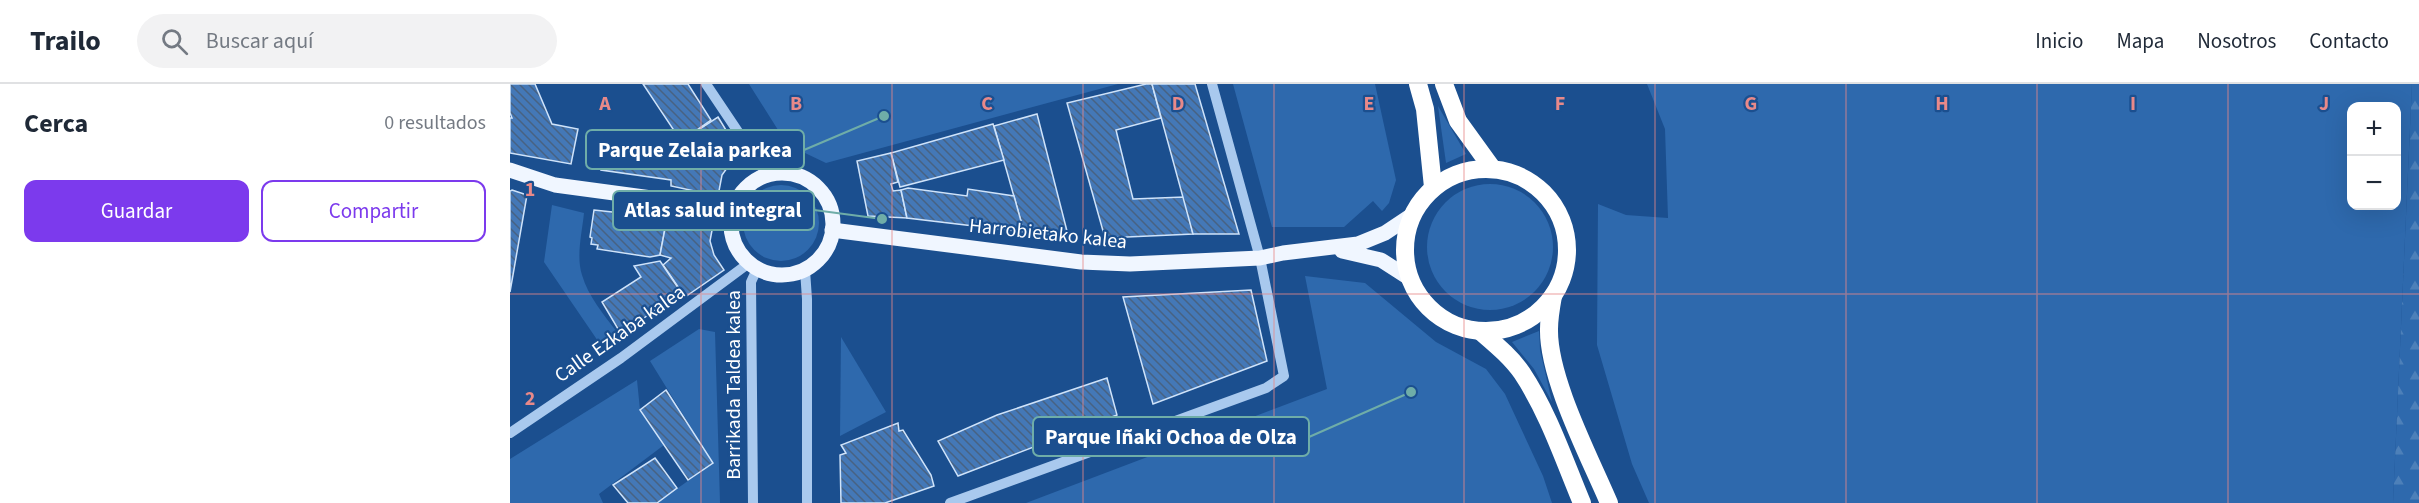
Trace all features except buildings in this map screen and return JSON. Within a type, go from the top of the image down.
[{"type":"highway","points":[[1418,84],[1425,109],[1433,187]]},
{"type":"highway","points":[[1444,84],[1458,121],[1492,168]]},
{"type":"highway","points":[[1553,296],[1533,316],[1508,328],[1480,331],[1457,326],[1437,315],[1420,298],[1409,278],[1405,256],[1406,235],[1412,215],[1421,200],[1433,187],[1451,176],[1471,169],[1492,168],[1516,174],[1537,186],[1553,204],[1564,226],[1567,250],[1564,274],[1553,296],[1548,329],[1565,399],[1609,503]]},
{"type":"highway","points":[[1480,331],[1506,354],[1522,373],[1545,415],[1582,503]]},
{"type":"main road","points":[[510,170],[555,185],[733,209]]},
{"type":"main road","points":[[784,173],[800,177],[815,185],[825,198],[831,213],[832,230],[828,246],[818,260],[805,270],[789,275],[773,274],[753,266],[739,252],[733,238],[731,224],[733,209],[741,194],[752,182],[768,175],[784,173]]},
{"type":"main road","name":"Harrobietako kalea","points":[[832,230],[1081,262],[1130,264],[1260,258],[1282,253],[1331,249],[1358,244],[1385,233],[1412,215]]},
{"type":"main road","name":"Harrobietako kalea","points":[[1331,249],[1381,260],[1409,278]]},
{"type":"street","points":[[706,84],[768,175]]},
{"type":"street","points":[[950,503],[1266,388],[1284,375],[1260,258],[1212,84]]},
{"type":"street","name":"Calle Ezkaba kalea","points":[[510,433],[753,266]]},
{"type":"street","name":"Barrikada Taldea kalea","points":[[753,266],[751,282],[753,503]]},
{"type":"street","points":[[805,270],[807,503]]},
{"type":"green space","points":[[749,84],[1118,84],[826,163],[790,149]]},
{"type":"green space","points":[[1233,84],[1375,84],[1396,180],[1389,203],[1382,211],[1373,201],[1344,227],[1272,227]]},
{"type":"green space","points":[[1647,84],[2412,84],[2393,503],[1649,503],[1632,464],[1597,345],[1598,204],[1626,215],[1668,218],[1665,129]]},
{"type":"green space","points":[[2412,84],[2419,84],[2419,503],[2393,503]]},
{"type":"green space","points":[[1438,106],[1466,154],[1446,163]]},
{"type":"green space","points":[[1490,184],[1514,189],[1535,202],[1548,223],[1553,247],[1548,271],[1535,292],[1514,305],[1490,310],[1466,305],[1445,292],[1432,271],[1427,247],[1432,223],[1445,202],[1466,189]]},
{"type":"green space","points":[[774,185],[788,185],[802,191],[813,202],[819,216],[816,238],[808,250],[788,261],[774,261],[760,255],[749,244],[743,230],[743,216],[749,202],[760,191]]},
{"type":"green space","points":[[552,205],[584,213],[579,252],[580,268],[592,298],[617,332],[600,344],[544,262]]},
{"type":"green space","points":[[1305,276],[1365,283],[1436,342],[1486,369],[1505,394],[1543,476],[1552,503],[1026,503],[1327,389]]},
{"type":"green space","points":[[699,329],[715,332],[720,503],[657,503],[713,463],[650,361]]},
{"type":"green space","points":[[1539,331],[1540,350],[1552,402],[1534,369],[1512,342]]},
{"type":"green space","points":[[841,337],[886,412],[840,436]]},
{"type":"green space","points":[[637,380],[640,410],[664,445],[599,494],[603,503],[510,503],[510,459]]},
{"type":"place","name":"Parque Zelaia parkea","points":[[884,116]]},
{"type":"place","name":"Atlas salud integral","points":[[882,219]]},
{"type":"place","name":"Parque Iñaki Ochoa de Olza","points":[[1411,392]]}]
